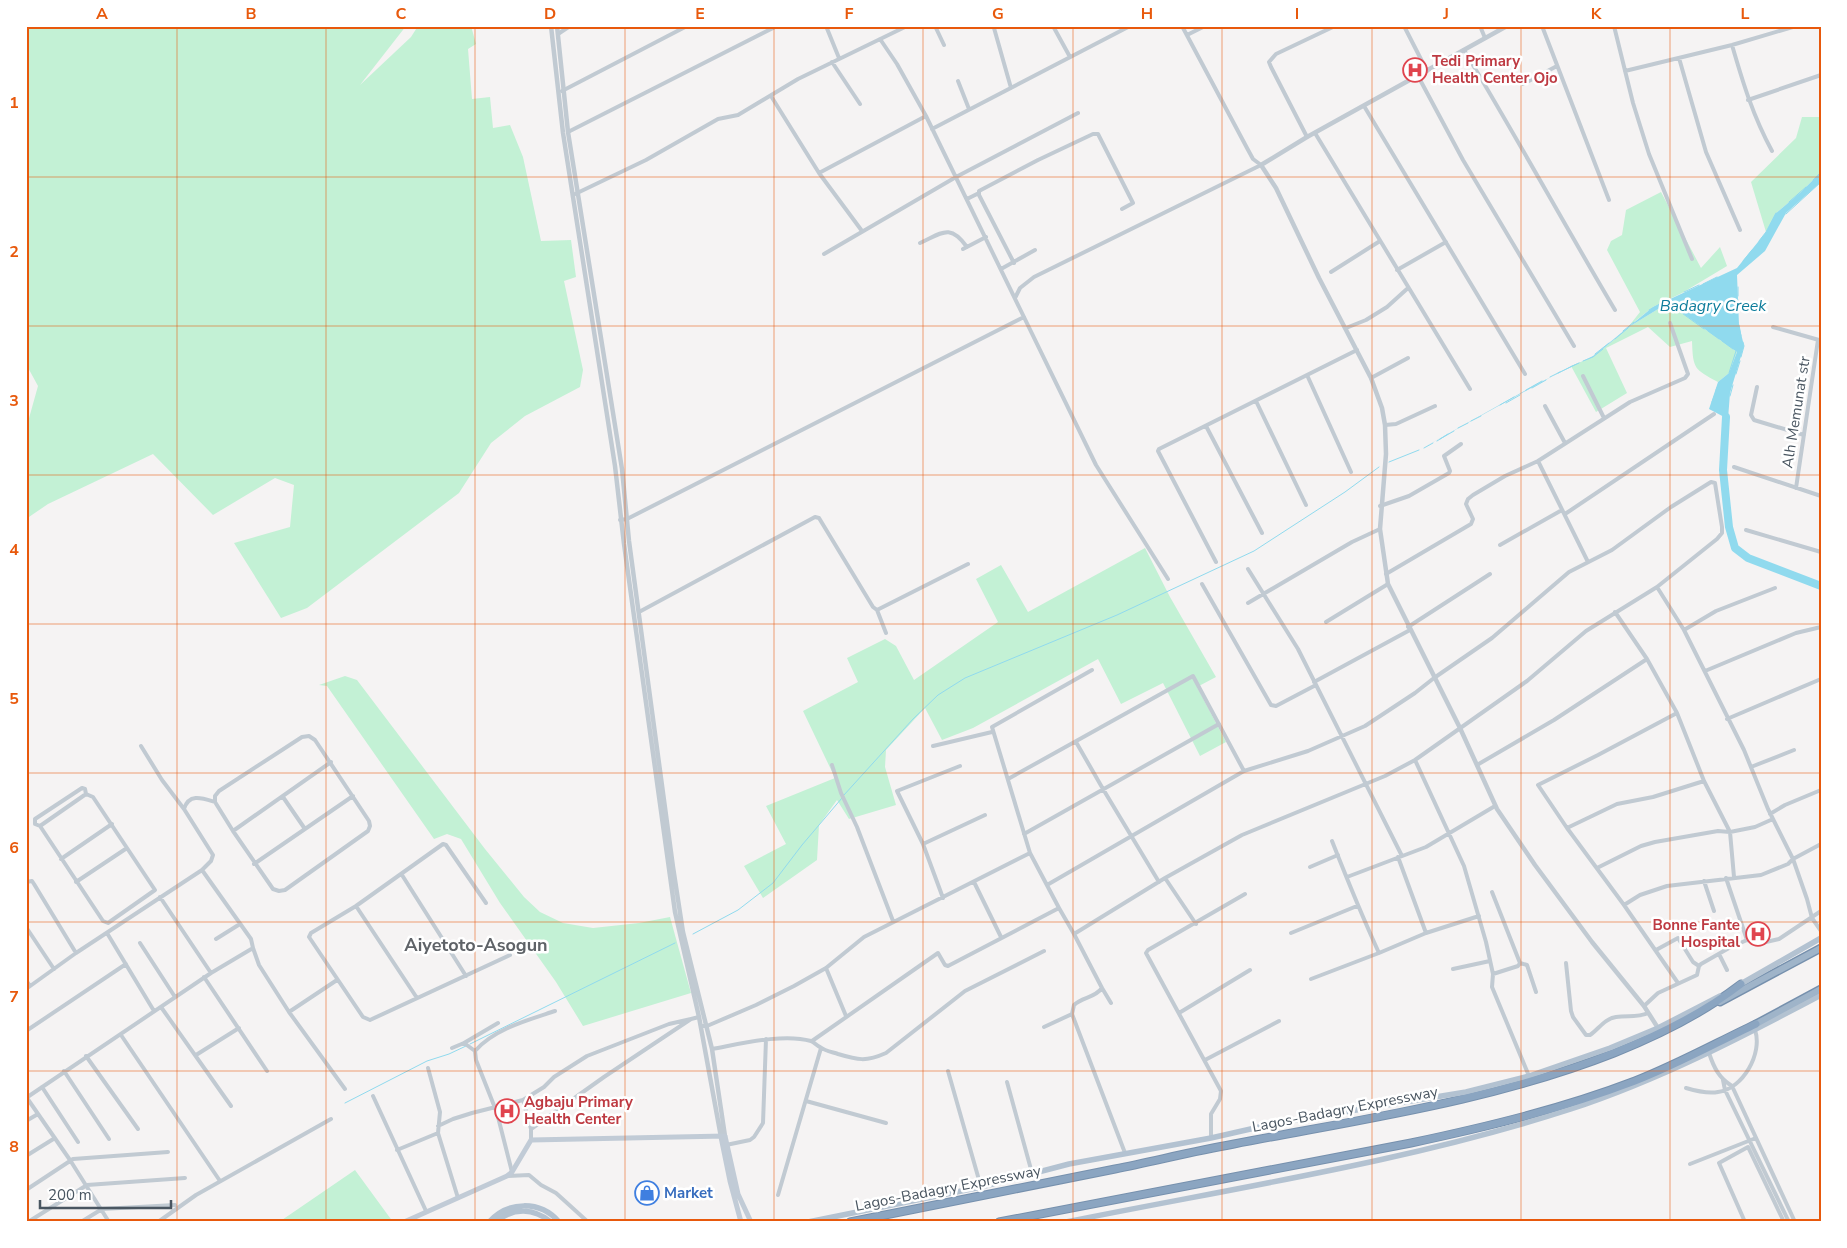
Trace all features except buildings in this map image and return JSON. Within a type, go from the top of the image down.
[{"type":"highway","name":"Lagos-Badagry Expressway","points":[[850,1222],[1116,1169],[1220,1146],[1461,1101],[1539,1079],[1657,1036],[1821,948]]},
{"type":"highway","points":[[1688,1019],[1741,984]]},
{"type":"highway","points":[[999,1222],[1411,1143],[1472,1130],[1538,1112],[1635,1081],[1755,1027],[1821,988]]},
{"type":"main road","name":"Lagos-Badagry Expressway","points":[[808,1222],[982,1187],[1032,1172],[1125,1153],[1277,1124],[1458,1093],[1529,1076],[1610,1048],[1658,1028],[1741,984],[1821,938]]},
{"type":"main road","points":[[1066,1222],[1444,1145],[1572,1108],[1630,1088],[1710,1053],[1755,1027],[1821,994]]},
{"type":"main road","points":[[404,1222],[507,1176],[512,1172],[531,1140],[723,1136],[742,1222]]},
{"type":"main road","points":[[725,1145],[738,1194],[751,1222]]},
{"type":"main road","points":[[489,1222],[510,1208],[529,1206],[545,1210],[559,1222]]},
{"type":"main road","points":[[496,1222],[512,1212],[529,1211],[541,1215],[552,1222]]},
{"type":"street","points":[[551,26],[617,432],[678,901],[683,932],[712,1050],[723,1136]]},
{"type":"street","points":[[557,26],[563,133],[610,434],[620,520],[675,912],[718,1104]]},
{"type":"street","points":[[558,34],[570,26]]},
{"type":"street","points":[[561,91],[687,26]]},
{"type":"street","points":[[568,132],[777,26]]},
{"type":"street","points":[[826,26],[840,58]]},
{"type":"street","points":[[573,195],[579,194],[646,160],[713,122],[738,115],[798,79],[907,26]]},
{"type":"street","points":[[935,26],[944,45]]},
{"type":"street","points":[[1053,26],[1070,57]]},
{"type":"street","points":[[1115,26],[1118,32]]},
{"type":"street","points":[[932,129],[1130,26]]},
{"type":"street","points":[[1182,26],[1253,159],[1261,165],[1276,188],[1371,378],[1382,408],[1385,425],[1386,454],[1380,506],[1380,529],[1386,574],[1388,584],[1409,629],[1460,728],[1495,806],[1535,865],[1644,1006],[1658,1028]]},
{"type":"street","points":[[1187,35],[1205,26]]},
{"type":"street","points":[[1307,137],[1270,62],[1276,54],[1335,26]]},
{"type":"street","points":[[1404,26],[1427,71]]},
{"type":"street","points":[[1480,26],[1485,38]]},
{"type":"street","points":[[1015,298],[1020,288],[1034,277],[1261,165],[1314,133],[1508,26]]},
{"type":"street","points":[[1542,26],[1609,200]]},
{"type":"street","points":[[1614,26],[1633,102],[1649,154],[1692,259]]},
{"type":"street","points":[[1625,71],[1732,45],[1796,26]]},
{"type":"street","points":[[994,28],[1011,88]]},
{"type":"street","points":[[880,39],[897,64],[926,116],[1096,465],[1168,579]]},
{"type":"street","points":[[1732,45],[1748,100],[1758,126],[1772,151]]},
{"type":"street","points":[[1464,50],[1615,310]]},
{"type":"street","points":[[1680,58],[1706,152],[1740,230]]},
{"type":"street","points":[[832,62],[860,104]]},
{"type":"street","points":[[1522,84],[1557,66]]},
{"type":"street","points":[[1748,100],[1821,75]]},
{"type":"street","points":[[1418,76],[1462,160],[1574,346]]},
{"type":"street","points":[[958,81],[969,109]]},
{"type":"street","points":[[771,96],[819,173],[862,231]]},
{"type":"street","points":[[1364,106],[1526,374]]},
{"type":"street","points":[[824,254],[956,177],[1078,113]]},
{"type":"street","points":[[819,173],[926,116]]},
{"type":"street","points":[[967,199],[982,189],[1038,160],[1096,133],[1101,137],[1133,203],[1122,209]]},
{"type":"street","points":[[1314,133],[1470,389]]},
{"type":"street","points":[[979,192],[1014,262]]},
{"type":"street","points":[[920,244],[943,232],[950,232],[959,236],[965,248],[986,237]]},
{"type":"street","points":[[1330,272],[1380,242]]},
{"type":"street","points":[[1397,270],[1446,242]]},
{"type":"street","points":[[1001,269],[1035,250]]},
{"type":"street","points":[[1346,328],[1366,320],[1387,307],[1408,288]]},
{"type":"street","points":[[620,520],[627,519],[1024,317]]},
{"type":"street","points":[[1386,574],[1471,524],[1473,519],[1466,504],[1468,499],[1505,476],[1538,461],[1630,402],[1685,378],[1688,374],[1670,323]]},
{"type":"street","points":[[1773,326],[1820,340]]},
{"type":"street","name":"Alh Memunat str","points":[[1796,488],[1820,340]]},
{"type":"street","points":[[1216,562],[1158,451],[1160,448],[1357,350]]},
{"type":"street","points":[[1371,378],[1408,358]]},
{"type":"street","points":[[1307,376],[1351,472]]},
{"type":"street","points":[[1583,376],[1604,418]]},
{"type":"street","points":[[1758,387],[1751,415],[1754,420],[1804,435]]},
{"type":"street","points":[[1256,401],[1306,505]]},
{"type":"street","points":[[1385,425],[1396,424],[1435,406]]},
{"type":"street","points":[[1545,406],[1565,443]]},
{"type":"street","points":[[1565,514],[1714,414]]},
{"type":"street","points":[[1206,426],[1262,534]]},
{"type":"street","points":[[610,434],[617,432]]},
{"type":"street","points":[[1380,506],[1409,496],[1449,473],[1450,471],[1444,456],[1462,444]]},
{"type":"street","points":[[1538,461],[1588,562]]},
{"type":"street","name":"Alh Memunat str","points":[[1734,467],[1821,496]]},
{"type":"street","points":[[1047,885],[1244,771],[1308,751],[1372,722],[1492,638],[1570,572],[1612,550],[1671,507],[1711,482],[1715,483],[1722,533],[1680,570],[1657,587],[1586,631],[1527,681],[1415,760],[1366,784],[1242,835],[1165,878],[1074,934]]},
{"type":"street","points":[[1500,545],[1562,510]]},
{"type":"street","points":[[639,612],[817,516],[836,544],[873,607],[877,610],[886,633]]},
{"type":"street","points":[[1248,603],[1352,542],[1380,529]]},
{"type":"street","points":[[1746,530],[1821,552]]},
{"type":"street","points":[[877,610],[968,564]]},
{"type":"street","points":[[1248,569],[1298,649],[1366,784],[1400,857],[1426,933]]},
{"type":"street","points":[[1202,584],[1271,705],[1276,706],[1409,629],[1490,574]]},
{"type":"street","points":[[1326,622],[1388,584]]},
{"type":"street","points":[[1657,587],[1684,630],[1751,767],[1770,814],[1793,859],[1812,918],[1821,931]]},
{"type":"street","points":[[1684,630],[1716,611],[1775,588]]},
{"type":"street","points":[[1615,612],[1647,659],[1677,712],[1704,781],[1730,832],[1734,877]]},
{"type":"street","points":[[1705,672],[1796,633],[1821,627]]},
{"type":"street","points":[[1477,766],[1554,720],[1647,659]]},
{"type":"street","points":[[1092,670],[994,725],[992,732],[1030,853],[1110,1003]]},
{"type":"street","points":[[1008,779],[1193,676],[1244,771]]},
{"type":"street","points":[[1728,719],[1821,679]]},
{"type":"street","points":[[1677,712],[1538,786],[1678,983]]},
{"type":"street","points":[[1024,834],[1219,724]]},
{"type":"street","points":[[933,746],[992,732]]},
{"type":"street","points":[[309,736],[315,740],[353,796],[369,821],[368,831],[286,890],[279,891],[273,889],[254,864],[215,802],[215,796],[219,791],[302,737],[309,736]]},
{"type":"street","points":[[1076,742],[1159,882]]},
{"type":"street","points":[[26,980],[28,987],[202,870],[214,855],[141,746]]},
{"type":"street","points":[[1751,767],[1794,750]]},
{"type":"street","points":[[1415,760],[1464,866],[1490,961],[1493,974],[1492,987],[1529,1076]]},
{"type":"street","points":[[233,831],[331,762]]},
{"type":"street","points":[[832,765],[841,793],[857,826],[893,921]]},
{"type":"street","points":[[943,898],[923,844],[897,791],[960,766]]},
{"type":"street","points":[[1567,828],[1617,804],[1653,797],[1704,781]]},
{"type":"street","points":[[82,788],[85,789],[86,794],[93,797],[112,824],[155,890],[108,923],[105,923],[40,826],[35,824],[36,819],[82,788]]},
{"type":"street","points":[[1770,814],[1785,805],[1821,790]]},
{"type":"street","points":[[40,826],[86,794]]},
{"type":"street","points":[[254,864],[353,796]]},
{"type":"street","points":[[184,809],[186,802],[193,798],[200,797],[215,802]]},
{"type":"street","points":[[283,797],[305,829]]},
{"type":"street","points":[[1348,877],[1426,847],[1495,806]]},
{"type":"street","points":[[923,844],[985,815]]},
{"type":"street","points":[[1597,868],[1641,846],[1655,842],[1718,831],[1730,832],[1755,827],[1773,818]]},
{"type":"street","points":[[61,859],[112,824]]},
{"type":"street","points":[[1332,841],[1348,877],[1357,906],[1379,953]]},
{"type":"street","points":[[1624,905],[1640,895],[1677,884],[1761,875],[1788,864],[1793,859],[1821,844]]},
{"type":"street","points":[[486,903],[446,845],[439,845],[402,875],[356,906],[309,934],[310,939],[363,1017],[370,1020],[510,955]]},
{"type":"street","points":[[76,882],[127,848]]},
{"type":"street","points":[[701,1026],[707,1026],[756,1005],[826,968],[864,937],[1030,853]]},
{"type":"street","points":[[1310,867],[1338,855]]},
{"type":"street","points":[[202,870],[250,939],[259,965],[289,1012],[345,1089]]},
{"type":"street","points":[[402,875],[466,976]]},
{"type":"street","points":[[1165,878],[1196,924]]},
{"type":"street","points":[[1726,878],[1747,940]]},
{"type":"street","points":[[26,882],[32,881],[76,953]]},
{"type":"street","points":[[1704,881],[1714,911]]},
{"type":"street","points":[[974,882],[1002,937]]},
{"type":"street","points":[[1492,892],[1520,963]]},
{"type":"street","points":[[1211,1138],[1211,1114],[1220,1099],[1221,1091],[1146,953],[1148,950],[1245,894]]},
{"type":"street","points":[[160,897],[211,972]]},
{"type":"street","points":[[139,901],[144,908]]},
{"type":"street","points":[[356,906],[417,998]]},
{"type":"street","points":[[1290,933],[1357,906]]},
{"type":"street","points":[[812,1041],[938,953],[944,966],[948,966],[1059,908]]},
{"type":"street","points":[[1644,1006],[1652,996],[1697,975],[1699,966],[1719,954],[1747,940],[1773,941],[1821,911]]},
{"type":"street","points":[[1311,979],[1426,933],[1479,916]]},
{"type":"street","points":[[216,939],[240,924]]},
{"type":"street","points":[[26,928],[54,969]]},
{"type":"street","points":[[108,933],[154,1011]]},
{"type":"street","points":[[1656,950],[1678,938],[1693,962],[1699,966]]},
{"type":"street","points":[[140,942],[176,997]]},
{"type":"street","points":[[109,1222],[87,1185],[26,1098],[211,972],[253,948]]},
{"type":"street","points":[[712,1050],[766,1039],[812,1041],[821,1048],[857,1060],[876,1058],[886,1053],[966,991],[1044,951]]},
{"type":"street","points":[[1719,954],[1727,970]]},
{"type":"street","points":[[1453,969],[1490,961]]},
{"type":"street","points":[[1493,974],[1518,966],[1520,963]]},
{"type":"street","points":[[1520,963],[1528,965],[1536,992]]},
{"type":"street","points":[[1566,963],[1571,1011],[1586,1035],[1590,1035],[1606,1021],[1616,1017],[1640,1017],[1648,1013]]},
{"type":"street","points":[[26,1031],[126,964]]},
{"type":"street","points":[[826,968],[846,1016]]},
{"type":"street","points":[[1179,1013],[1250,970]]},
{"type":"street","points":[[204,977],[268,1071]]},
{"type":"street","points":[[289,1012],[337,980]]},
{"type":"street","points":[[1102,988],[1098,994],[1074,1005],[1072,1014],[1125,1153]]},
{"type":"street","points":[[161,1007],[231,1106]]},
{"type":"street","points":[[475,1052],[492,1038],[508,1029],[555,1011]]},
{"type":"street","points":[[1044,1027],[1072,1014]]},
{"type":"street","points":[[438,1126],[453,1119],[523,1100],[587,1056],[668,1024],[699,1017]]},
{"type":"street","points":[[531,1129],[691,1019]]},
{"type":"street","points":[[1205,1060],[1279,1021]]},
{"type":"street","points":[[452,1048],[465,1043],[498,1022]]},
{"type":"street","points":[[1686,1088],[1720,1092],[1732,1086],[1746,1073],[1755,1055],[1757,1036],[1755,1027]]},
{"type":"street","points":[[196,1055],[239,1028]]},
{"type":"street","points":[[120,1035],[220,1181]]},
{"type":"street","points":[[725,1145],[750,1140],[763,1123],[766,1039]]},
{"type":"street","points":[[465,1043],[475,1052],[476,1060],[498,1116],[512,1172]]},
{"type":"street","points":[[778,1196],[821,1048]]},
{"type":"street","points":[[1710,1053],[1715,1069],[1723,1080],[1732,1086],[1795,1222]]},
{"type":"street","points":[[86,1056],[138,1129]]},
{"type":"street","points":[[706,1056],[713,1056]]},
{"type":"street","points":[[428,1068],[440,1112],[438,1133],[458,1198]]},
{"type":"street","points":[[948,1071],[982,1187]]},
{"type":"street","points":[[64,1072],[109,1139]]},
{"type":"street","points":[[1723,1080],[1725,1090],[1789,1222]]},
{"type":"street","points":[[1007,1082],[1032,1172]]},
{"type":"street","points":[[42,1087],[78,1142]]},
{"type":"street","points":[[373,1096],[426,1211]]},
{"type":"street","points":[[523,1100],[531,1129],[531,1140]]},
{"type":"street","points":[[806,1101],[886,1122]]},
{"type":"street","points":[[26,1121],[38,1114]]},
{"type":"street","points":[[158,1222],[196,1195],[331,1119]]},
{"type":"street","points":[[397,1150],[438,1133]]},
{"type":"street","points":[[26,1156],[55,1138]]},
{"type":"street","points":[[1690,1164],[1756,1138]]},
{"type":"street","points":[[1746,1222],[1718,1163],[1748,1147],[1784,1222]]},
{"type":"street","points":[[26,1190],[66,1165],[70,1160],[168,1152]]},
{"type":"street","points":[[507,1176],[529,1175],[541,1185],[556,1193],[588,1222]]},
{"type":"street","points":[[28,1222],[87,1185],[185,1178]]},
{"type":"street","points":[[81,1222],[102,1208],[174,1205]]},
{"type":"green space","points":[[26,26],[406,26],[360,85],[411,37],[418,26],[471,26],[476,44],[468,49],[472,99],[490,97],[493,128],[510,125],[523,157],[541,241],[571,240],[576,277],[564,281],[583,370],[580,387],[525,416],[491,443],[459,493],[307,608],[281,618],[234,543],[290,527],[294,485],[275,478],[213,515],[153,454],[48,504],[26,519],[26,429],[38,386],[26,364]]},
{"type":"green space","points":[[1802,117],[1821,117],[1821,172],[1775,214],[1766,232],[1751,182],[1796,138]]},
{"type":"green space","points":[[1661,192],[1701,268],[1720,247],[1727,266],[1682,293],[1653,307],[1629,326],[1640,312],[1607,250],[1611,241],[1622,235],[1626,210]]},
{"type":"green space","points":[[1668,303],[1737,352],[1729,373],[1718,382],[1710,378],[1699,371],[1694,363],[1692,341],[1670,347],[1648,327],[1606,348],[1627,393],[1596,412],[1571,366],[1593,357],[1632,325]]},
{"type":"green space","points":[[1145,548],[1170,597],[1216,677],[1197,687],[1226,742],[1200,756],[1163,683],[1121,704],[1098,659],[973,728],[942,740],[925,708],[886,750],[885,767],[896,805],[849,819],[837,800],[819,825],[817,860],[763,898],[744,866],[786,844],[766,806],[835,778],[803,711],[858,682],[847,658],[885,639],[896,646],[914,680],[998,622],[976,579],[1001,565],[1028,612]]},
{"type":"green space","points":[[345,676],[357,680],[485,849],[524,897],[540,912],[563,923],[593,928],[639,923],[670,917],[691,993],[583,1026],[556,982],[500,903],[461,839],[447,834],[434,839],[327,686],[319,685]]},
{"type":"green space","points":[[355,1170],[393,1222],[279,1222]]},
{"type":"water","name":"Badagry Creek","points":[[1821,172],[1821,182],[1786,213],[1765,251],[1737,275],[1739,325],[1744,346],[1730,393],[1728,419],[1709,409],[1718,382],[1729,373],[1737,352],[1668,303],[1632,325],[1593,357],[1582,361],[1593,356],[1653,307],[1737,268],[1766,232],[1775,214]]},
{"type":"water","points":[[1552,377],[1419,450],[1533,386]]},
{"type":"waterway","points":[[1813,180],[1821,172]]},
{"type":"waterway","points":[[1786,214],[1821,182]]},
{"type":"waterway","points":[[1789,202],[1806,187]]},
{"type":"waterway","points":[[1759,241],[1776,213]]},
{"type":"waterway","points":[[1743,261],[1752,250]]},
{"type":"waterway","points":[[1703,284],[1717,277]]},
{"type":"waterway","points":[[1684,292],[1699,285]]},
{"type":"waterway","points":[[1738,287],[1738,296]]},
{"type":"waterway","points":[[1649,310],[1667,300]]},
{"type":"waterway","points":[[1738,300],[1738,308]]},
{"type":"waterway","points":[[1665,305],[1668,303],[1704,329]]},
{"type":"waterway","points":[[1623,331],[1634,322]]},
{"type":"waterway","points":[[1739,325],[1741,336]]},
{"type":"waterway","points":[[1615,339],[1628,328]]},
{"type":"waterway","points":[[1708,331],[1719,339]]},
{"type":"waterway","points":[[1722,341],[1733,349]]},
{"type":"waterway","points":[[1741,357],[1744,346],[1743,342]]},
{"type":"waterway","points":[[1595,354],[1609,343]]},
{"type":"waterway","points":[[1583,361],[1593,357],[1603,349]]},
{"type":"waterway","points":[[1729,373],[1736,351]]},
{"type":"waterway","points":[[1736,374],[1740,361]]},
{"type":"waterway","points":[[1558,373],[1579,363]]},
{"type":"waterway","points":[[1550,377],[1560,372]]},
{"type":"waterway","points":[[1532,388],[1546,380]]},
{"type":"waterway","points":[[1526,390],[1542,381]]},
{"type":"waterway","points":[[1716,390],[1720,381]]},
{"type":"waterway","points":[[1730,396],[1733,385]]},
{"type":"waterway","points":[[1712,402],[1715,394]]},
{"type":"waterway","points":[[1506,403],[1520,395]]},
{"type":"waterway","points":[[1500,405],[1514,397]]},
{"type":"waterway","points":[[1471,421],[1481,416]]},
{"type":"waterway","points":[[1726,417],[1723,470],[1729,527],[1735,548],[1748,558],[1821,586]]},
{"type":"waterway","points":[[1458,428],[1468,423]]},
{"type":"waterway","points":[[1440,439],[1454,431]]},
{"type":"waterway","points":[[1437,441],[1448,434]]},
{"type":"waterway","points":[[1424,448],[1433,443]]},
{"type":"waterway","points":[[1389,462],[1419,450]]},
{"type":"waterway","points":[[844,795],[913,719],[938,695],[965,678],[1117,615],[1254,551],[1345,492],[1379,467]]},
{"type":"waterway","points":[[693,934],[738,910],[773,883],[842,798]]},
{"type":"waterway","points":[[470,1044],[675,943]]},
{"type":"waterway","points":[[345,1103],[427,1061],[466,1046]]},
{"type":"place","name":"Tedi Primary Health Center Ojo","points":[[1415,70]]},
{"type":"place","name":"Bonne Fante Hospital","points":[[1758,934]]},
{"type":"place","name":"Agbaju Primary Health Center","points":[[507,1111]]},
{"type":"place","name":"Market","points":[[647,1193]]},
{"type":"district","name":"Aiyetoto-Asogun","points":[[476,945]]}]
